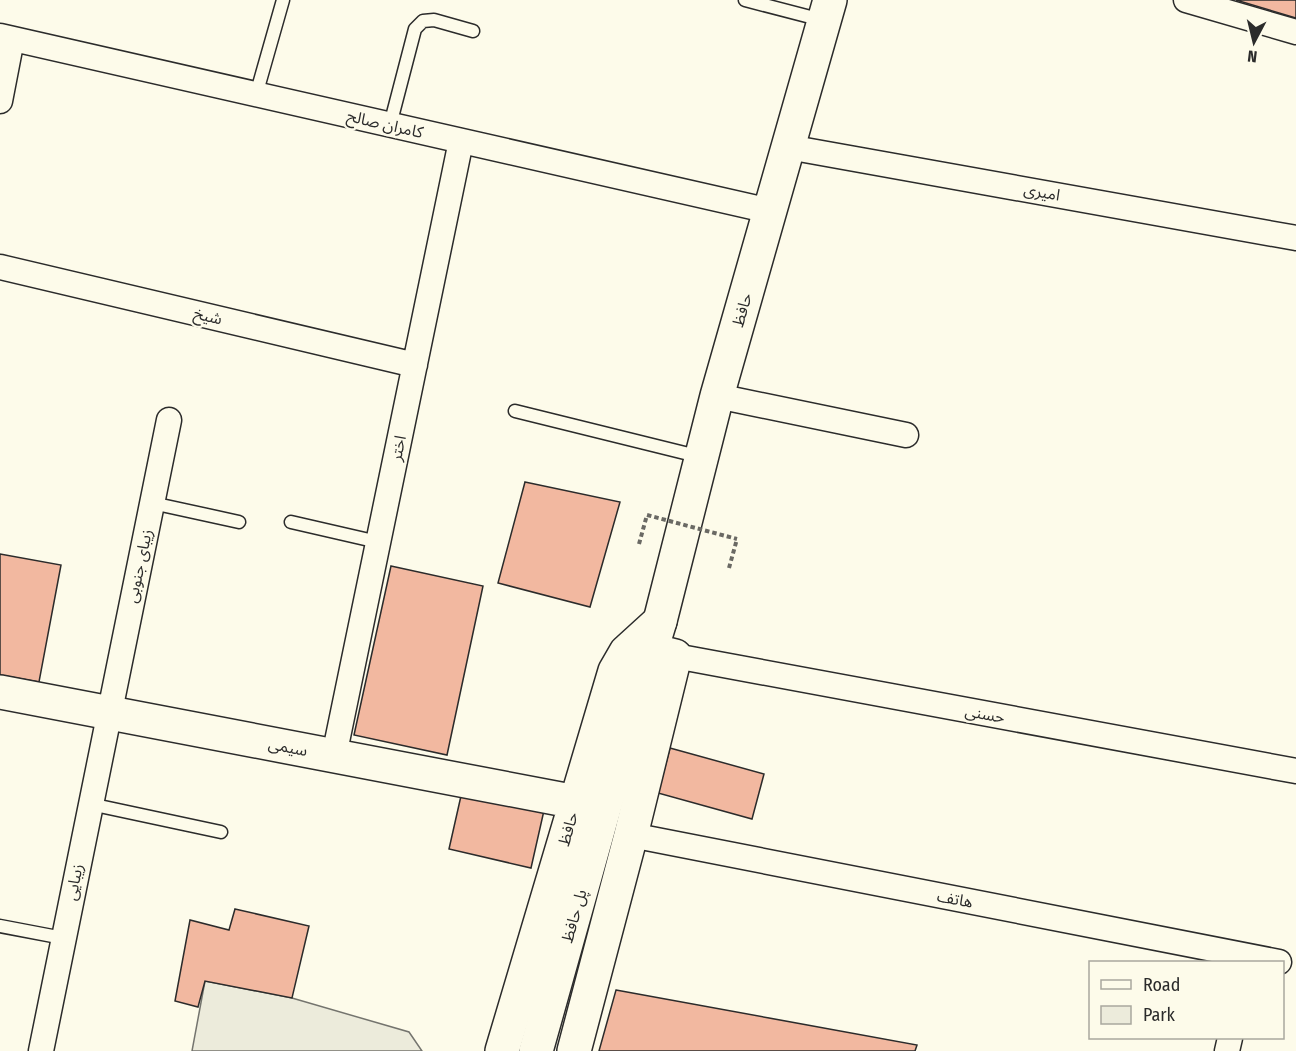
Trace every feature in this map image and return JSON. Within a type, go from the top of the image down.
[{"type":"main road","name":"حافظ","points":[[574,1051],[631,835],[662,643],[717,396],[827,10]]},
{"type":"main road","name":"حافظ","points":[[612,780],[662,643]]},
{"type":"main road","name":"حافظ","points":[[502,1051],[615,670],[626,652],[662,643]]},
{"type":"main road","name":"سیمی","points":[[0,692],[576,802]]},
{"type":"main road","name":"پل حافظ","points":[[536,1051],[612,780]]},
{"type":"street","points":[[1186,0],[1296,32]]},
{"type":"street","name":"کامران صالح","points":[[6,38],[770,212]]},
{"type":"street","points":[[0,101],[6,38]]},
{"type":"street","name":"اختر","points":[[333,756],[461,141]]},
{"type":"street","name":"امیری","points":[[788,147],[1296,238]]},
{"type":"street","name":"شیخ","points":[[0,267],[415,364]]},
{"type":"street","points":[[717,396],[906,435]]},
{"type":"street","name":"زیبای جنوبی","points":[[108,713],[169,420]]},
{"type":"street","name":"حسنی","points":[[662,643],[1296,771]]},
{"type":"street","name":"زیبایی","points":[[41,1051],[108,713]]},
{"type":"street","name":"هاتف","points":[[631,835],[1252,960]]},
{"type":"lane","points":[[256,94],[283,0]]},
{"type":"lane","points":[[745,0],[827,10]]},
{"type":"lane","points":[[390,125],[415,29],[423,21],[434,20],[473,31]]},
{"type":"lane","points":[[515,411],[702,458]]},
{"type":"lane","points":[[152,503],[239,522]]},
{"type":"lane","points":[[291,522],[378,542]]},
{"type":"lane","points":[[90,804],[221,832]]},
{"type":"lane","points":[[0,927],[63,938]]},
{"type":"path","points":[[639,544],[647,515],[737,539],[729,568]]},
{"type":"green space","points":[[205,981],[292,998],[409,1032],[422,1051],[192,1051]]},
{"type":"building","points":[[1236,0],[1296,0],[1296,18]]},
{"type":"building","points":[[525,482],[620,502],[590,607],[498,583]]},
{"type":"building","points":[[0,554],[61,565],[39,682],[0,675]]},
{"type":"building","points":[[391,566],[483,586],[447,755],[354,735]]},
{"type":"building","points":[[670,748],[764,774],[752,819],[658,793]]},
{"type":"building","points":[[463,787],[545,806],[531,868],[449,849]]},
{"type":"building","points":[[235,909],[309,926],[292,998],[205,981],[198,1007],[175,1001],[190,920],[229,930]]},
{"type":"building","points":[[616,990],[917,1045],[915,1051],[599,1051]]}]
